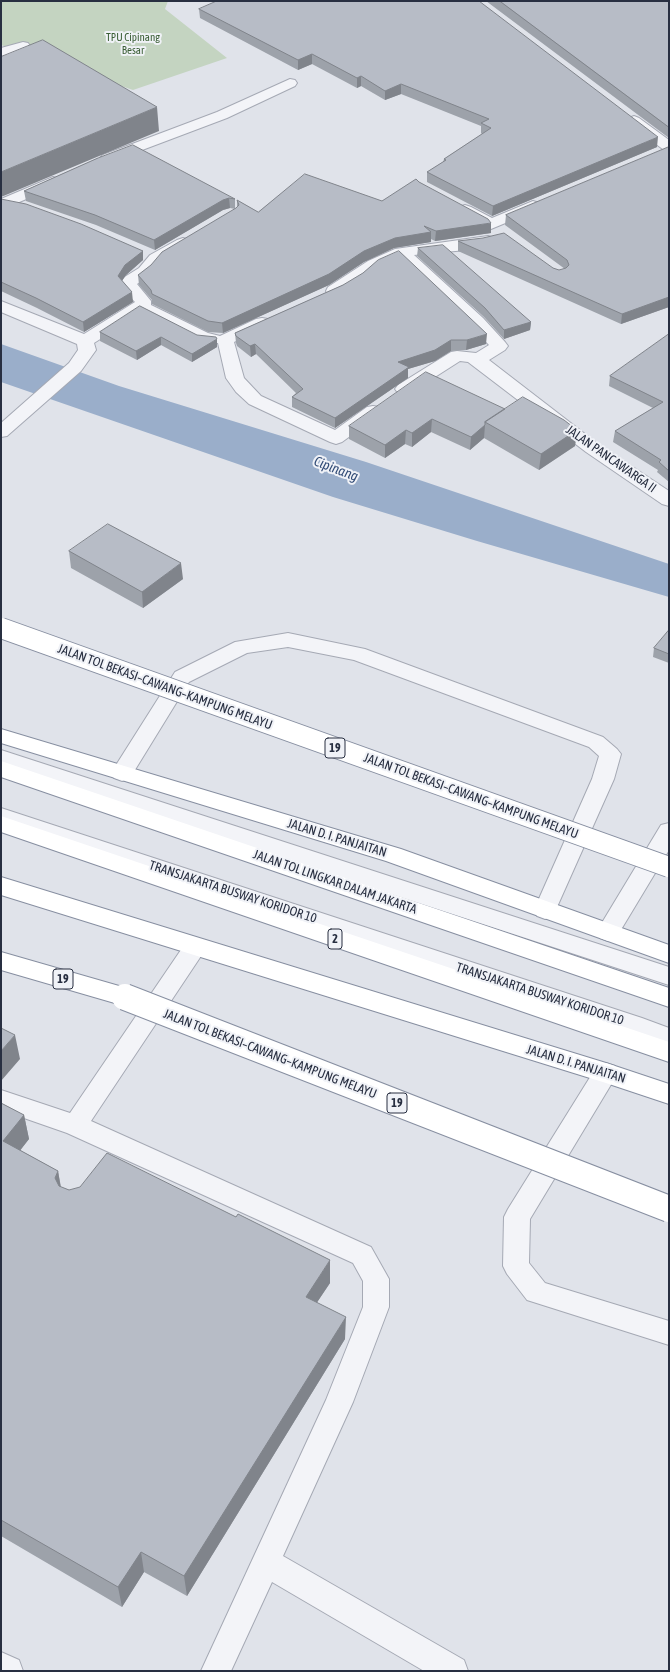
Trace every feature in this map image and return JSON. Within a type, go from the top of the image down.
[{"type":"highway","name":"JALAN TOL BEKASI–CAWANG–KAMPUNG MELAYU","points":[[1,628],[669,867]]},
{"type":"highway","name":"JALAN D. I. PANJAITAN","points":[[5,736],[122,773],[393,854],[669,954]]},
{"type":"highway","name":"JALAN TOL LINGKAR DALAM JAKARTA","points":[[1,769],[249,852],[669,998]]},
{"type":"highway","name":"2","points":[[1,824],[669,1052]]},
{"type":"highway","name":"JALAN D. I. PANJAITAN","points":[[1,886],[195,947],[606,1072],[669,1094]]},
{"type":"highway","name":"JALAN TOL BEKASI–CAWANG–KAMPUNG MELAYU","points":[[1,961],[125,997],[669,1208]]},
{"type":"street","points":[[1,53],[23,46]]},
{"type":"street","points":[[93,164],[222,115],[290,83]]},
{"type":"street","points":[[621,111],[664,150]]},
{"type":"street","points":[[3,203],[65,176]]},
{"type":"street","points":[[491,224],[548,200]]},
{"type":"street","points":[[322,296],[356,278],[371,266],[401,252],[482,242],[504,236],[491,224],[451,202]]},
{"type":"street","points":[[3,203],[31,208]]},
{"type":"street","points":[[85,342],[143,304],[143,301],[128,286],[129,282],[145,271],[150,255],[199,233]]},
{"type":"street","points":[[401,252],[477,322],[499,346],[477,360]]},
{"type":"street","points":[[1,306],[85,342]]},
{"type":"street","points":[[140,306],[204,338],[225,340],[280,316]]},
{"type":"street","name":"JALAN PANCAWARGA II","points":[[225,340],[236,378],[242,388],[255,400],[336,438],[389,400],[457,356],[472,357],[592,448],[669,500]]},
{"type":"street","points":[[1,432],[75,367],[87,350],[85,342]]},
{"type":"street","points":[[122,773],[182,677],[242,647],[288,640],[358,654],[596,742],[610,754],[603,779],[545,910]]},
{"type":"street","points":[[1,758],[669,976]]},
{"type":"street","name":"TRANSJAKARTA BUSWAY KORIDOR 10","points":[[1,816],[669,1038]]},
{"type":"street","points":[[608,932],[669,831]]},
{"type":"street","points":[[75,1126],[195,947]]},
{"type":"street","points":[[606,1072],[517,1217],[516,1266],[536,1292],[669,1333]]},
{"type":"street","points":[[1,1100],[75,1126],[111,1154],[362,1255],[376,1279],[376,1307],[345,1387],[216,1671]]},
{"type":"street","points":[[266,1562],[453,1671]]},
{"type":"street","points":[[1,1667],[8,1671]]},
{"type":"green space","name":"TPU Cipinang Besar","points":[[1,1],[168,1],[165,9],[227,58],[133,90],[1,45]]},
{"type":"water","name":"Cipinang","points":[[1,344],[119,386],[366,462],[669,564],[669,597],[333,497],[1,382]]},
{"type":"building","points":[[217,1],[479,1],[658,137],[493,206],[427,172],[491,128],[481,123],[489,119],[401,84],[385,91],[361,76],[357,78],[312,54],[298,60],[199,9]]},
{"type":"building","points":[[500,1],[669,1],[669,127]]},
{"type":"building","points":[[43,40],[157,107],[1,172],[1,57]]},
{"type":"building","points":[[133,145],[235,199],[229,198],[223,200],[154,240],[95,215],[24,191],[98,158]]},
{"type":"building","points":[[669,147],[669,297],[622,314],[458,241],[483,238],[504,233],[553,268],[559,270],[566,268],[569,265],[567,260],[506,215]]},
{"type":"building","points":[[305,174],[382,201],[416,179],[488,219],[491,223],[436,231],[424,226],[431,232],[395,238],[364,251],[329,274],[222,323],[208,321],[152,294],[151,290],[138,275],[151,265],[162,252],[236,208],[239,205],[237,200],[258,212]]},
{"type":"building","points":[[1,199],[26,204],[81,224],[143,251],[125,265],[118,276],[132,292],[83,322],[1,282]]},
{"type":"building","points":[[443,245],[531,322],[504,330],[485,308],[418,248]]},
{"type":"building","points":[[399,251],[487,334],[467,340],[451,340],[435,350],[398,362],[409,367],[335,418],[292,397],[303,389],[255,344],[250,346],[236,336],[235,333],[343,285],[363,273],[378,260]]},
{"type":"building","points":[[140,306],[197,335],[216,337],[217,339],[192,354],[161,337],[136,351],[100,332]]},
{"type":"building","points":[[669,334],[669,471],[659,462],[661,460],[615,431],[663,402],[610,376]]},
{"type":"building","points":[[426,372],[505,409],[485,422],[485,425],[471,437],[432,419],[412,433],[406,430],[385,445],[349,426]]},
{"type":"building","points":[[523,397],[564,420],[577,430],[541,454],[485,422]]},
{"type":"building","points":[[108,524],[181,563],[142,592],[69,551]]},
{"type":"building","points":[[669,630],[669,654],[654,648]]},
{"type":"building","points":[[1,1028],[15,1035],[1,1051]]},
{"type":"building","points":[[1,1103],[24,1115],[3,1141],[58,1171],[55,1178],[59,1186],[69,1190],[80,1187],[107,1153],[236,1217],[238,1214],[330,1260],[306,1297],[346,1317],[184,1576],[141,1552],[118,1587],[1,1520]]}]
